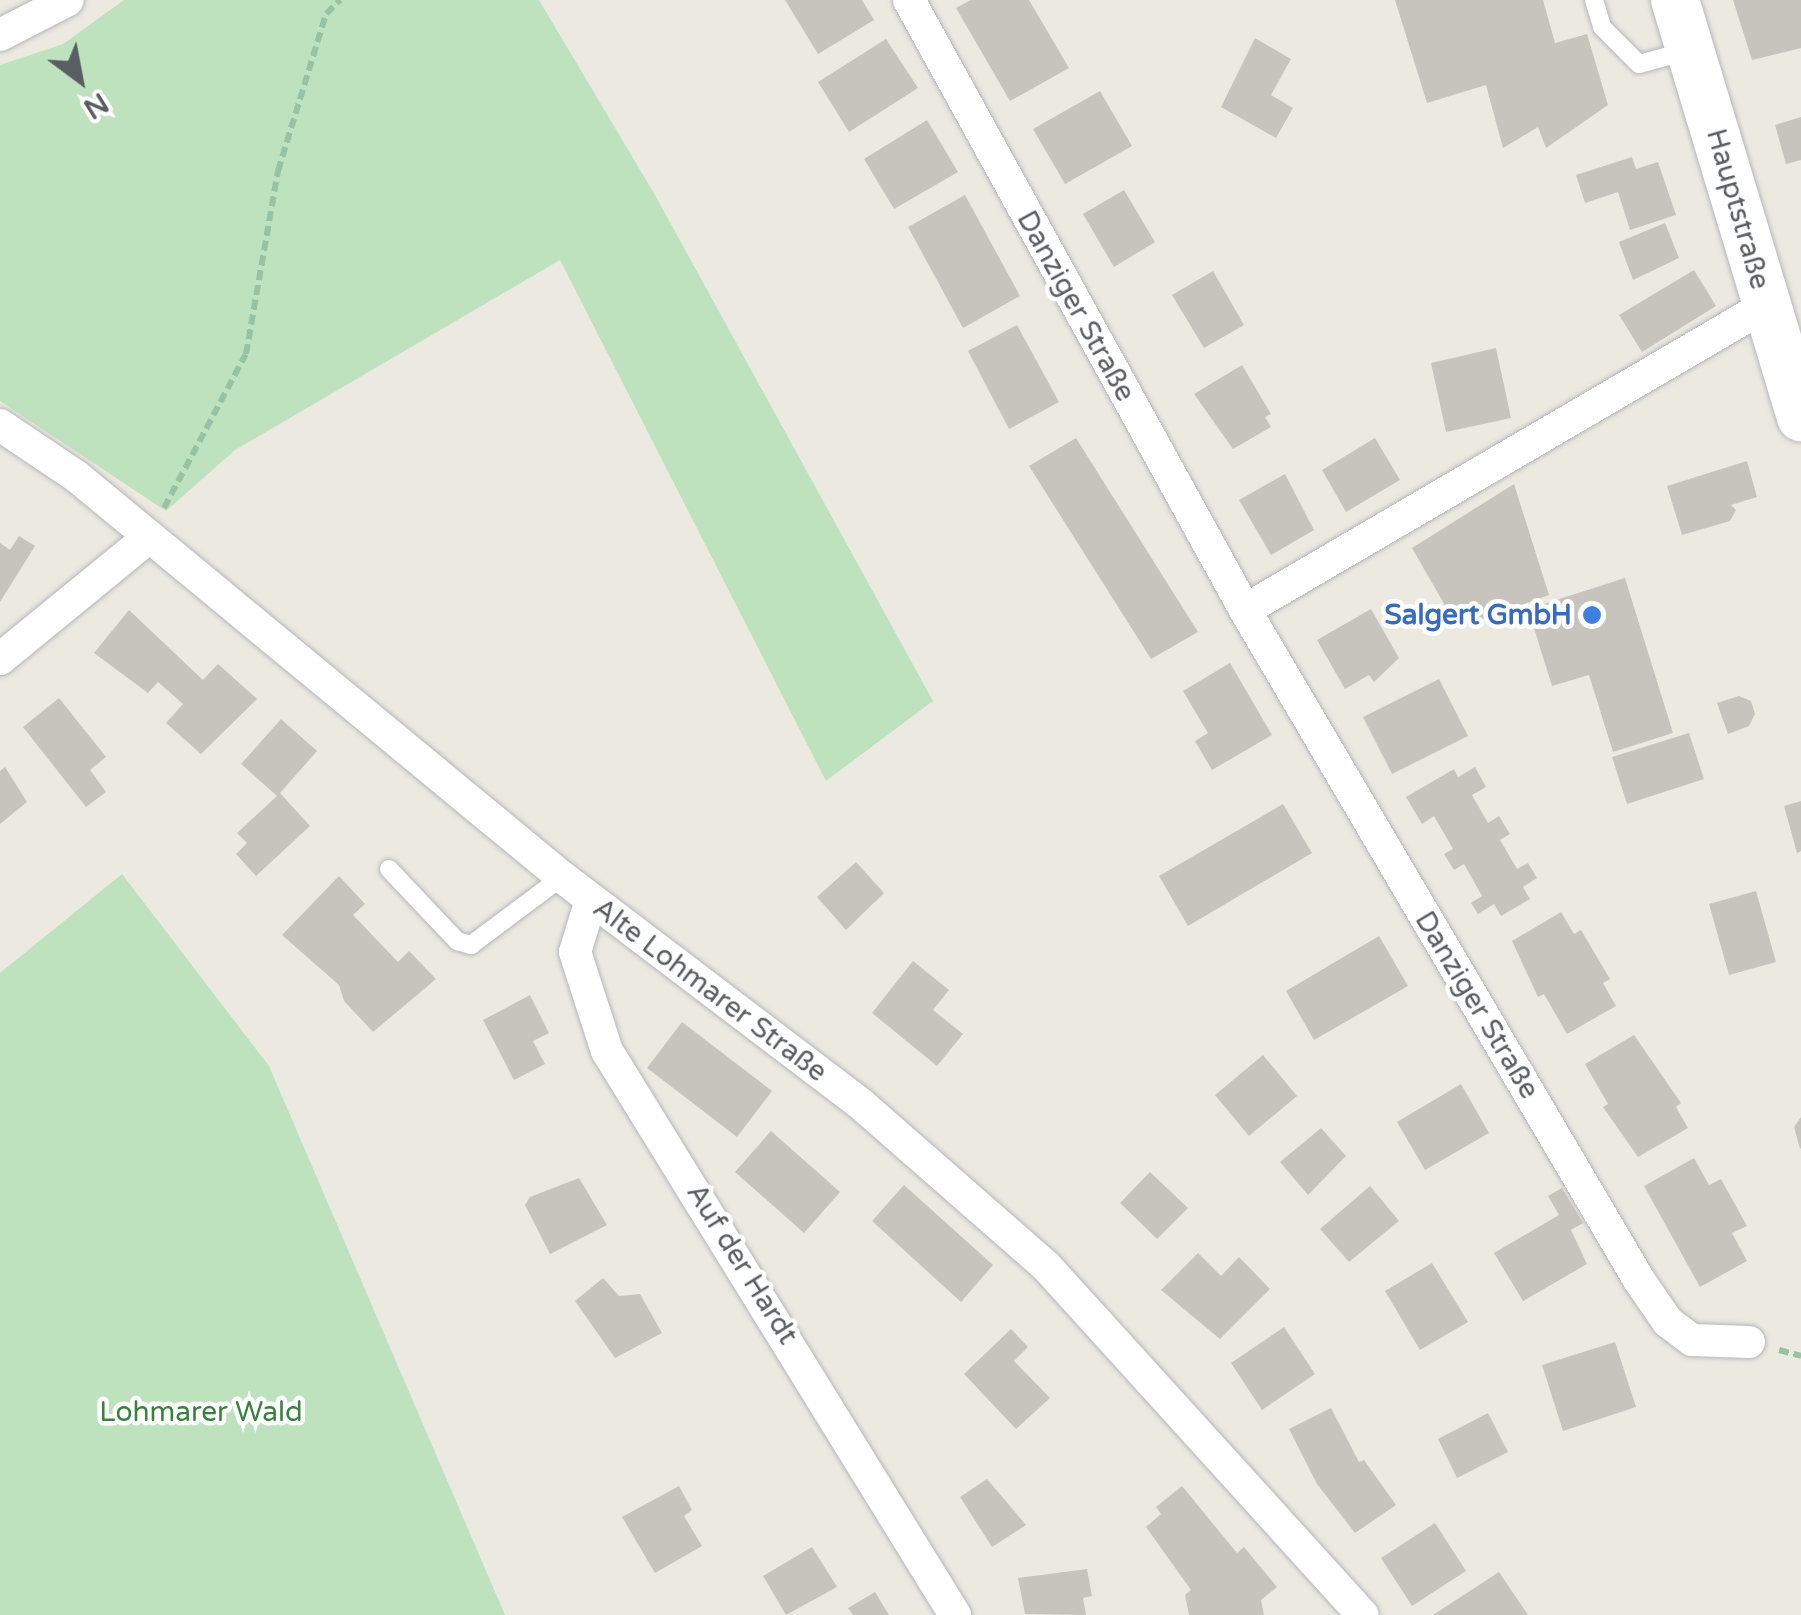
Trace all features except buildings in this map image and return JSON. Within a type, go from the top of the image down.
[{"type":"main road","name":"Hauptstraße","points":[[1674,0],[1801,417]]},
{"type":"street","points":[[0,34],[68,0]]},
{"type":"street","name":"Danziger Straße","points":[[909,0],[1245,610],[1639,1280],[1668,1322],[1692,1340],[1749,1342]]},
{"type":"street","points":[[1245,610],[1766,305]]},
{"type":"street","name":"Alte Lohmarer Straße","points":[[0,425],[149,537],[562,878],[862,1105],[1046,1267],[1363,1615]]},
{"type":"street","points":[[0,659],[149,537]]},
{"type":"street","name":"Auf der Hardt","points":[[591,900],[575,952],[607,1051],[955,1615]]},
{"type":"lane","points":[[1594,0],[1602,27],[1639,64],[1691,50]]},
{"type":"lane","points":[[389,869],[457,941],[471,945],[562,878]]},
{"type":"path","points":[[149,537],[246,354],[278,171],[326,14],[340,0]]},
{"type":"green space","points":[[124,0],[539,0],[655,195],[933,701],[826,781],[560,260],[235,450],[166,511],[0,401],[0,65],[63,44]]},
{"type":"green space","name":"Lohmarer Wald","points":[[122,874],[269,1066],[505,1615],[0,1615],[0,973]]},
{"type":"place","name":"Salgert GmbH","points":[[1592,615]]}]
